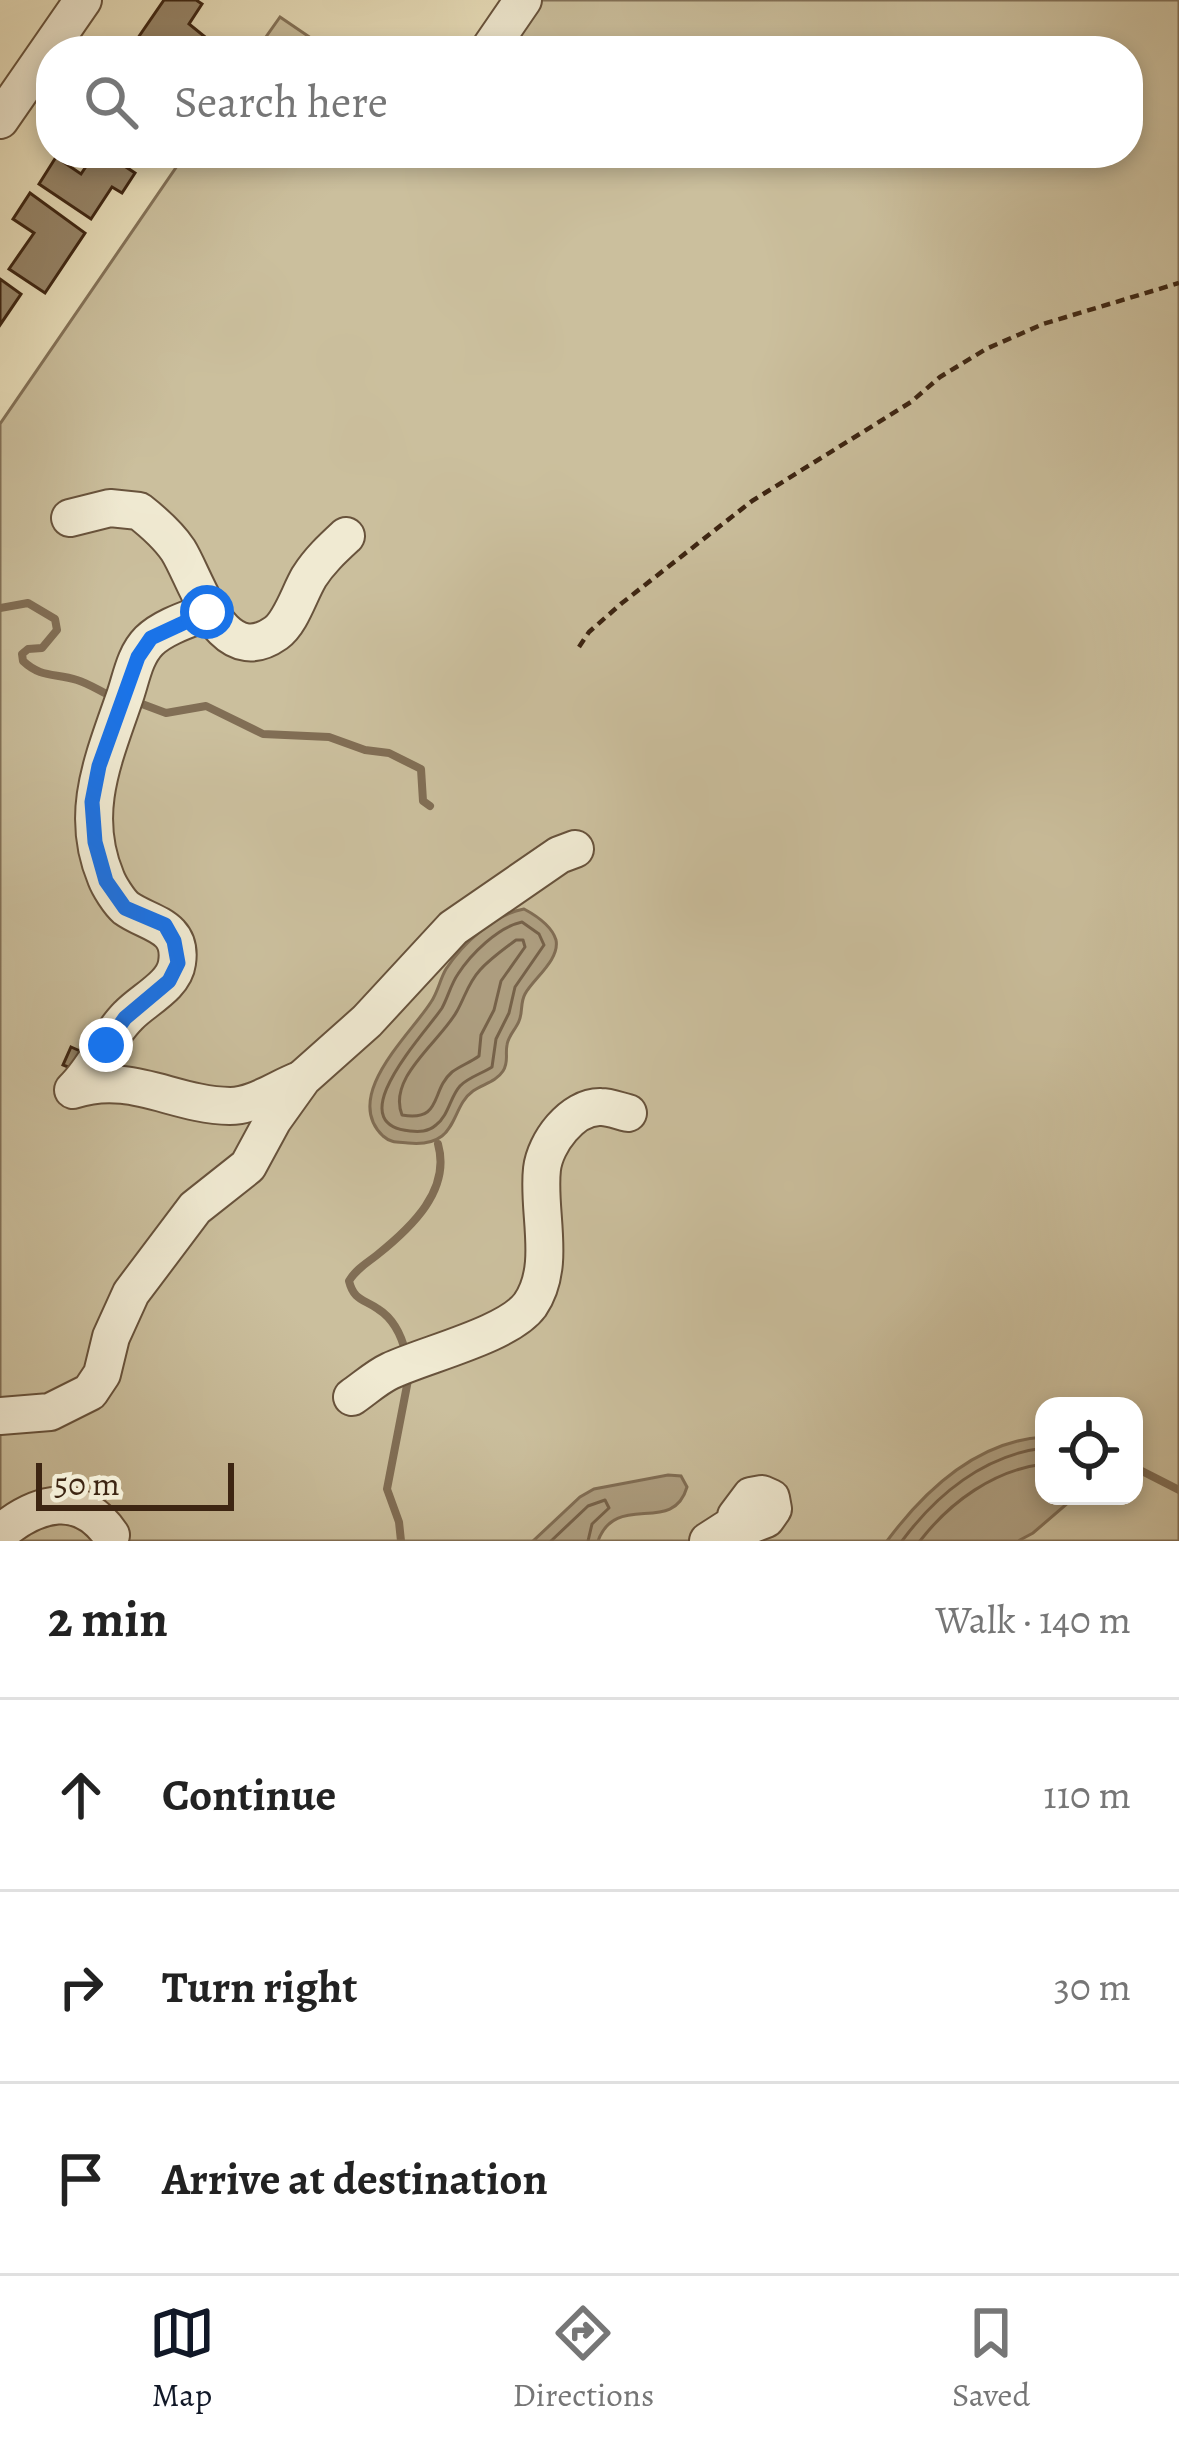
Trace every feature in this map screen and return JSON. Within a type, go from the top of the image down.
[{"type":"street","points":[[58,36],[83,0]]},
{"type":"street","points":[[499,36],[524,0]]},
{"type":"street","points":[[0,120],[36,68]]},
{"type":"street","points":[[70,518],[110,508],[139,511],[177,550],[207,612],[241,640],[278,632],[321,559],[346,536]]},
{"type":"street","points":[[207,612],[151,638],[138,657],[95,784],[95,842],[106,881],[125,908],[165,925],[178,963],[169,981],[125,1018],[74,1090],[97,1082],[120,1082],[233,1106],[303,1078]]},
{"type":"street","points":[[0,1415],[50,1412],[90,1392],[102,1374],[130,1293],[195,1208],[248,1166],[303,1078],[367,1021],[453,928],[559,855],[575,849]]},
{"type":"street","points":[[352,1396],[407,1364],[516,1320],[532,1302],[541,1279],[542,1166],[554,1141],[569,1120],[587,1109],[628,1113]]},
{"type":"street","points":[[0,1533],[47,1505],[86,1510],[99,1517],[111,1535]]},
{"type":"path","points":[[579,647],[622,603],[752,501],[986,349],[1061,317],[1179,283]]},
{"type":"shaded area","points":[[533,0],[1179,0],[1179,1541],[0,1541],[0,424],[176,168],[1143,168],[1143,36],[513,36]]},
{"type":"shaded area","points":[[280,17],[308,36],[267,36]]},
{"type":"water","points":[[524,909],[548,926],[556,947],[523,997],[503,1071],[465,1098],[451,1125],[437,1139],[408,1143],[386,1138],[372,1120],[370,1103],[384,1066],[431,1002],[461,949],[491,923]]},
{"type":"water","points":[[1035,1438],[1035,1505],[1066,1505],[1033,1533],[1018,1541],[887,1541],[955,1471]]},
{"type":"water","points":[[681,1476],[687,1487],[670,1509],[618,1518],[606,1526],[598,1541],[533,1541],[594,1489]]},
{"type":"building","points":[[164,0],[202,4],[189,24],[204,36],[139,36]]},
{"type":"building","points":[[49,168],[72,168],[81,174],[85,168],[128,168],[135,173],[122,193],[112,187],[91,219],[39,184]]},
{"type":"building","points":[[30,193],[85,233],[45,293],[9,269],[34,233],[13,219]]},
{"type":"building","points":[[0,279],[21,294],[0,325]]},
{"type":"building","points":[[71,1047],[87,1054],[80,1072],[63,1065]]},
{"type":"waterway","points":[[0,608],[28,603],[55,619],[57,630],[42,648],[22,654],[23,661],[42,673],[82,682],[113,697]]},
{"type":"waterway","points":[[134,701],[166,713],[206,706],[263,734],[329,737],[389,753],[421,769],[423,801],[430,806]]},
{"type":"waterway","points":[[406,1354],[393,1323],[357,1296],[349,1281],[425,1206],[439,1177],[438,1144]]},
{"type":"waterway","points":[[401,1541],[387,1489],[409,1375]]},
{"type":"waterway","points":[[1143,1472],[1179,1490]]},
{"type":"route","points":[[106,1045],[125,1018],[169,981],[178,963],[165,925],[125,908],[106,881],[95,842],[92,802],[99,766],[138,657],[151,638],[207,612]]}]
